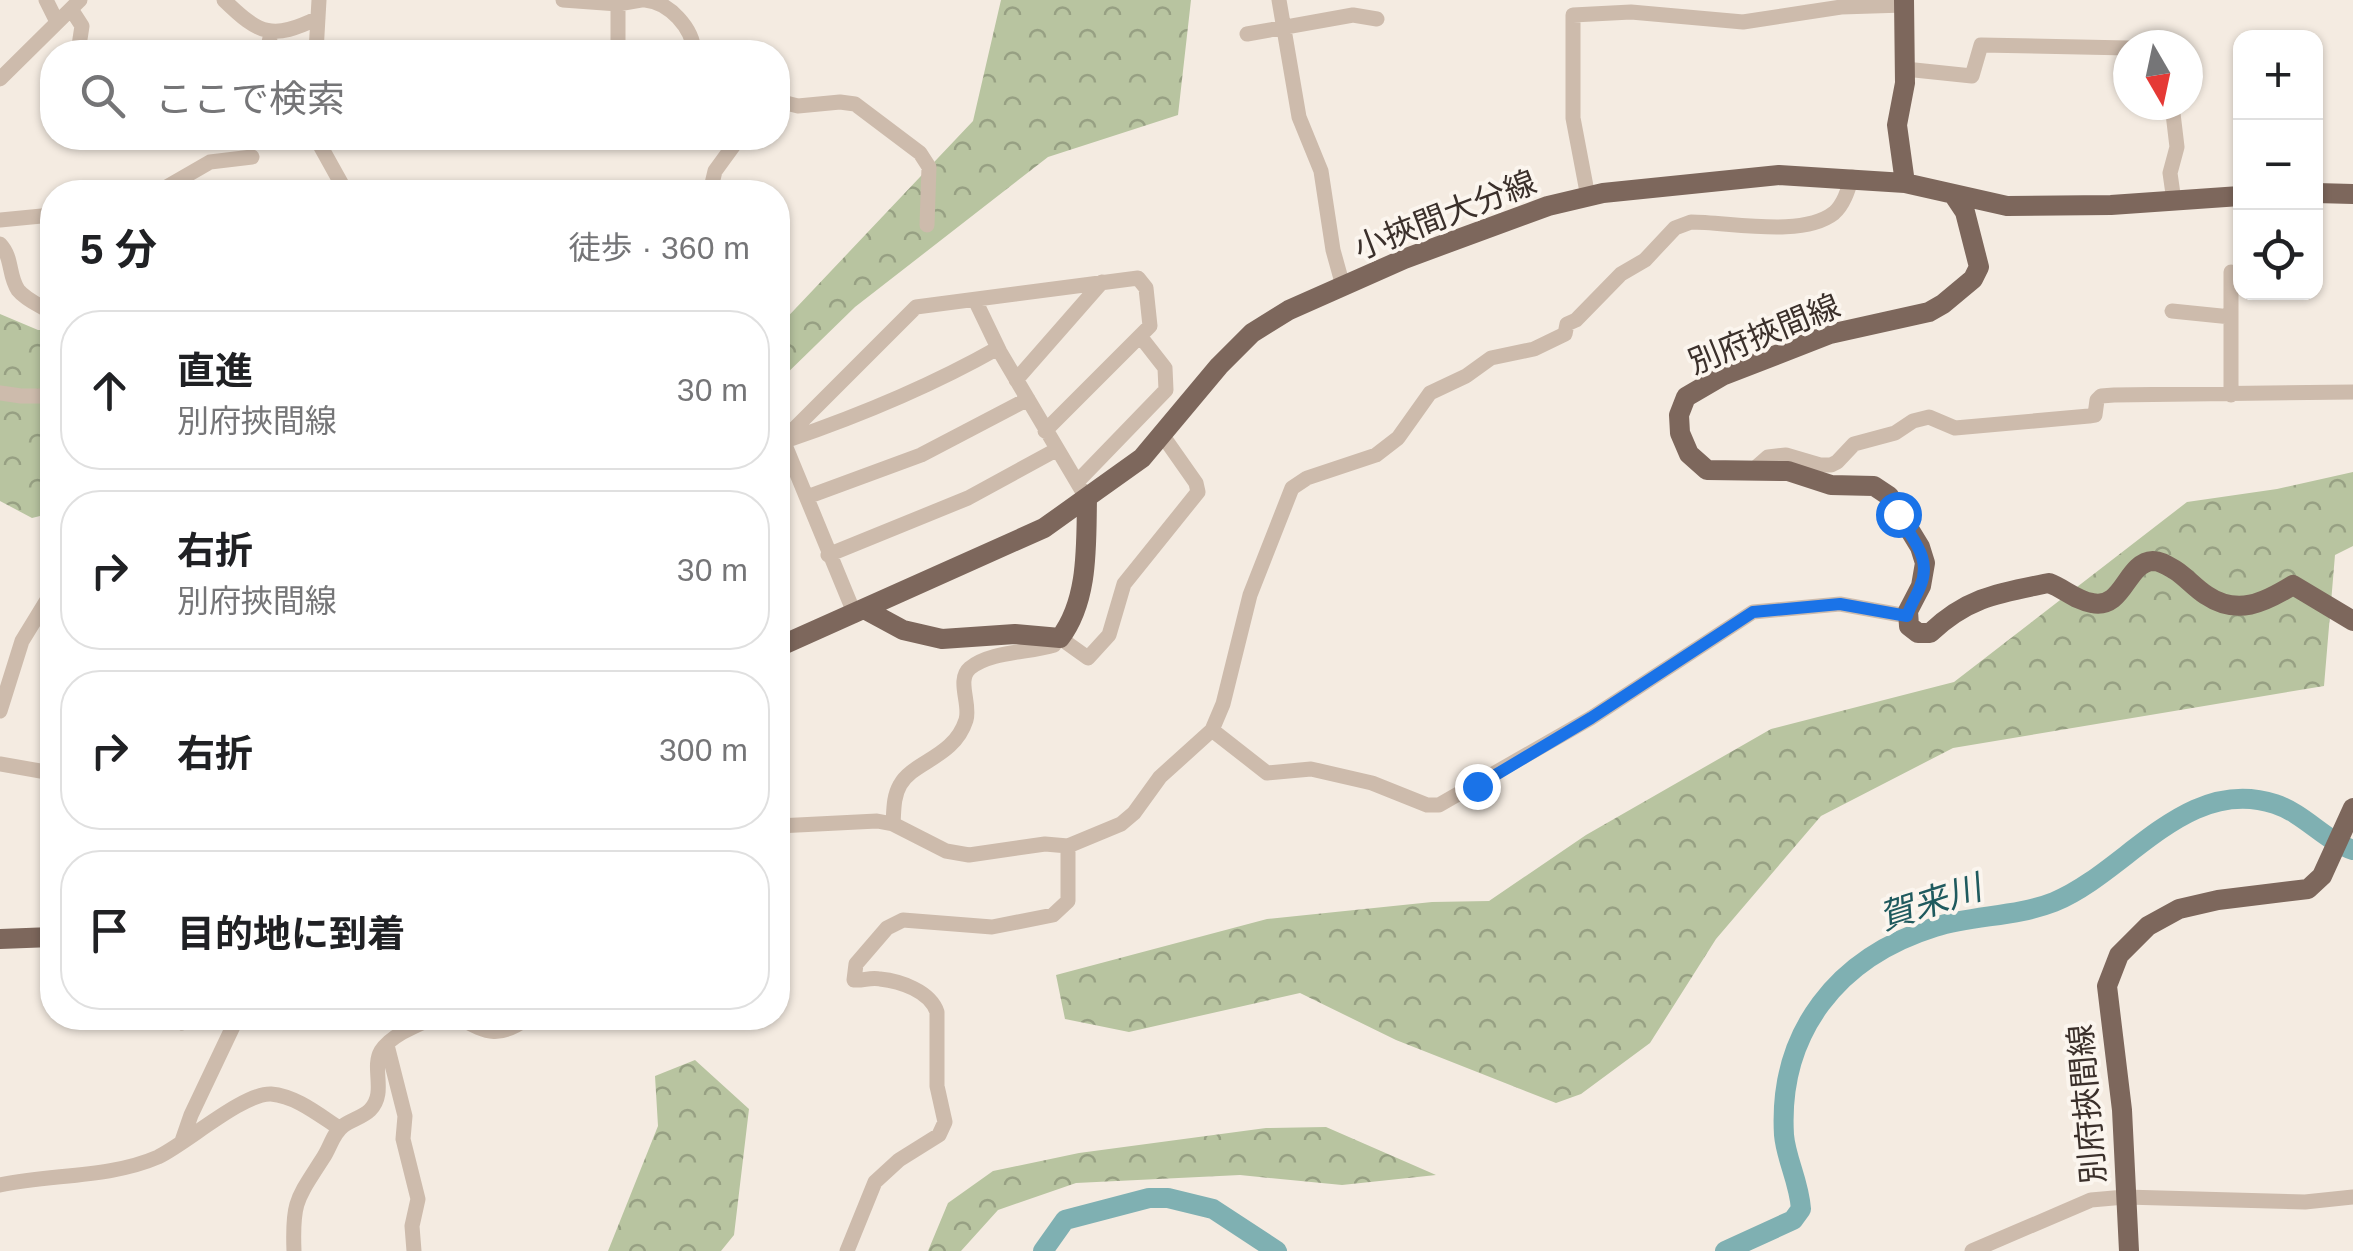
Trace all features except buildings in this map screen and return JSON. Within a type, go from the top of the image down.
[{"type":"main road","points":[[1904,2],[1905,69],[1897,132],[1905,183],[2007,206],[2233,197]]},
{"type":"main road","name":"小挾間大分線","points":[[790,642],[1044,528],[1082,490],[1142,458],[1252,333],[1289,310],[1343,286],[1476,232],[1588,196],[1779,176],[1905,183]]},
{"type":"main road","points":[[2323,193],[2353,194]]},
{"type":"main road","name":"別府挾間線","points":[[1907,616],[1921,586],[1925,563],[1920,547],[1889,496],[1868,485],[1831,485],[1788,471],[1710,471],[1692,458],[1679,429],[1680,409],[1686,397],[1710,381],[1823,336],[1929,312],[1943,304],[1973,278],[1979,267],[1966,212],[1954,194]]},
{"type":"main road","points":[[860,613],[903,630],[942,639],[1015,634],[1057,639],[1072,622],[1080,597],[1082,490]]},
{"type":"main road","points":[[1907,616],[1912,630],[1930,633],[1966,605],[2049,583],[2089,603],[2101,604],[2118,594],[2142,564],[2151,561],[2162,563],[2207,596],[2231,606],[2264,603],[2292,586],[2353,621]]},
{"type":"main road","name":"別府挾間線","points":[[2129,1251],[2122,1110],[2107,986],[2119,955],[2148,926],[2180,909],[2218,900],[2301,892],[2322,876],[2353,808]]},
{"type":"main road","points":[[0,939],[40,937]]},
{"type":"street","points":[[46,0],[57,22]]},
{"type":"street","points":[[224,0],[254,27],[271,33],[286,32],[318,18]]},
{"type":"street","points":[[317,40],[319,0]]},
{"type":"street","points":[[563,0],[669,3],[691,40]]},
{"type":"street","points":[[1279,0],[1302,131],[1321,170],[1333,250],[1343,286]]},
{"type":"street","points":[[1588,196],[1573,118],[1572,15],[1631,6],[1743,22],[1841,6],[1904,2]]},
{"type":"street","points":[[0,79],[76,4],[82,26],[80,40]]},
{"type":"street","points":[[618,4],[618,40]]},
{"type":"street","points":[[1247,34],[1353,14],[1377,19]]},
{"type":"street","points":[[270,40],[271,33]]},
{"type":"street","points":[[1905,69],[1972,76],[1981,45],[2113,48]]},
{"type":"street","points":[[790,104],[856,104],[920,153],[929,167],[927,225]]},
{"type":"street","points":[[2174,120],[2177,146],[2170,173],[2174,201]]},
{"type":"street","points":[[323,150],[339,180]]},
{"type":"street","points":[[713,180],[730,150]]},
{"type":"street","points":[[179,180],[210,162],[252,156]]},
{"type":"street","points":[[790,825],[877,821],[894,824],[946,851],[969,855],[1045,844],[1068,846],[1121,824],[1160,777],[1212,730],[1223,704],[1250,595],[1292,488],[1307,478],[1376,455],[1398,438],[1430,393],[1466,376],[1491,358],[1534,349],[1565,334],[1567,324],[1576,320],[1621,274],[1645,260],[1674,228],[1691,222],[1800,226],[1820,221],[1842,203],[1852,178]]},
{"type":"street","points":[[0,220],[40,215]]},
{"type":"street","points":[[0,244],[7,252],[13,280],[21,294],[40,305]]},
{"type":"street","points":[[2231,272],[2232,395]]},
{"type":"street","points":[[790,436],[916,307],[1138,278],[1146,288],[1150,326],[1045,431]]},
{"type":"street","points":[[1016,380],[1102,282]]},
{"type":"street","points":[[974,300],[1016,380],[1082,490],[1166,390],[1165,368],[1140,336]]},
{"type":"street","points":[[2172,311],[2231,317]]},
{"type":"street","points":[[790,439],[862,414],[960,370],[998,348]]},
{"type":"street","points":[[1752,471],[1768,457],[1786,454],[1820,465],[1831,464],[1854,444],[1895,433],[1912,421],[1929,417],[1955,428],[2089,416],[2095,414],[2101,396],[2353,392]]},
{"type":"street","points":[[0,393],[40,396]]},
{"type":"street","points":[[806,498],[921,455],[1028,399]]},
{"type":"street","points":[[894,824],[900,784],[961,732],[968,715],[963,679],[968,669],[1054,645],[1057,639],[1088,658],[1108,635],[1124,584],[1198,492],[1196,483],[1162,436]]},
{"type":"street","points":[[828,555],[968,498],[1056,450]]},
{"type":"street","points":[[790,458],[828,555],[860,613]]},
{"type":"street","points":[[1212,730],[1267,773],[1311,769],[1372,783],[1427,805],[1439,805],[1591,718],[1753,612],[1840,604],[1907,616]]},
{"type":"street","points":[[0,711],[22,641],[40,612]]},
{"type":"street","points":[[0,764],[40,771]]},
{"type":"street","points":[[847,1251],[875,1182],[899,1160],[939,1135],[946,1122],[937,1086],[934,1003],[920,993],[882,979],[854,980],[856,964],[887,928],[903,920],[992,927],[1053,915],[1064,909],[1068,901],[1068,846]]},
{"type":"street","points":[[182,1141],[232,1030]]},
{"type":"street","points":[[294,1251],[295,1203],[339,1128],[372,1110],[379,1091],[379,1058],[387,1045],[413,1030]]},
{"type":"street","points":[[387,1045],[405,1116],[403,1139],[418,1199],[412,1226],[414,1251]]},
{"type":"street","points":[[0,1185],[39,1176],[130,1166],[160,1156],[249,1098],[268,1094],[287,1098],[339,1128]]},
{"type":"street","points":[[1972,1251],[2091,1200],[2125,1197],[2305,1202],[2353,1196]]},
{"type":"green space","points":[[1001,0],[1191,0],[1178,115],[1048,157],[855,307],[790,370],[790,314],[973,121]]},
{"type":"green space","points":[[0,314],[40,330],[40,516],[32,518],[0,501]]},
{"type":"green space","points":[[2353,472],[2353,546],[2335,555],[2324,686],[1953,748],[1821,816],[1716,939],[1650,1043],[1581,1094],[1556,1103],[1396,1040],[1300,993],[1129,1032],[1065,1019],[1056,975],[1267,919],[1432,902],[1489,901],[1586,835],[1771,729],[1954,682],[2187,502],[2277,489]]},
{"type":"green space","points":[[695,1060],[749,1109],[734,1235],[721,1251],[608,1251],[658,1126],[655,1076]]},
{"type":"green space","points":[[1326,1127],[1436,1175],[1342,1185],[1240,1175],[1076,1183],[998,1210],[961,1251],[928,1251],[948,1203],[993,1171],[1079,1153],[1266,1128]]},
{"type":"waterway","name":"賀来川","points":[[1725,1251],[1793,1220],[1801,1209],[1784,1135],[1791,1063],[1821,1004],[1843,979],[1870,958],[1900,940],[1935,927],[2054,902],[2081,888],[2185,814],[2213,803],[2243,799],[2275,804],[2353,850]]},
{"type":"waterway","name":"賀来川","points":[[1043,1251],[1065,1220],[1149,1198],[1168,1198],[1213,1209],[1277,1251]]},
{"type":"route","points":[[1477,786],[1672,667],[1753,612],[1840,604],[1907,616],[1921,586],[1925,563],[1920,547],[1898,514]]}]
